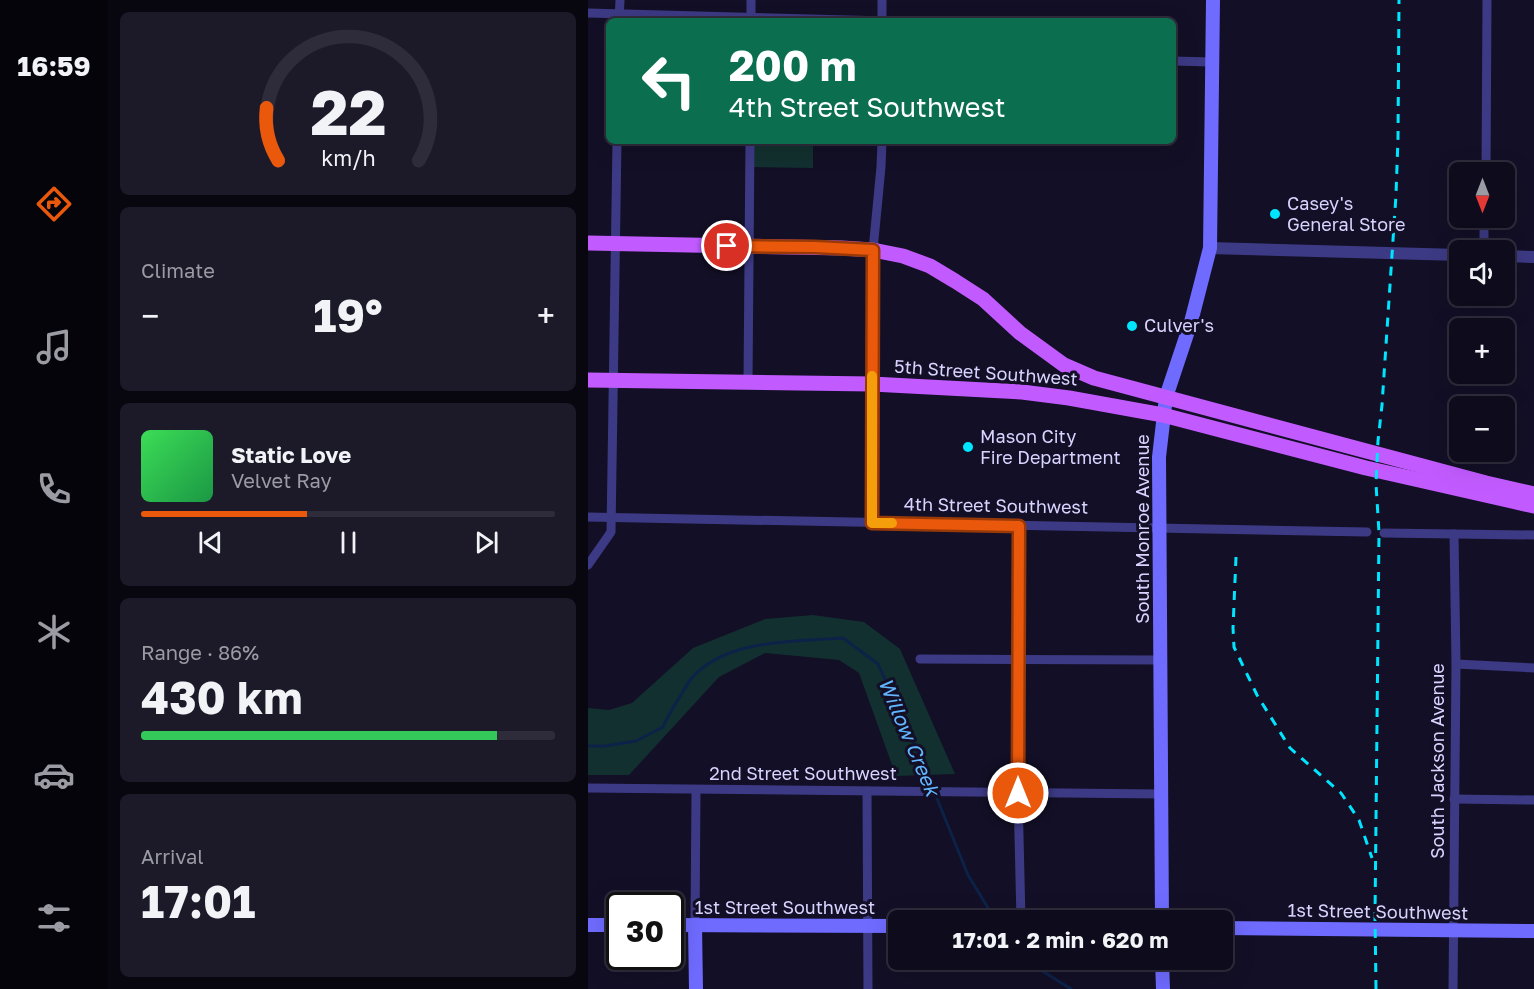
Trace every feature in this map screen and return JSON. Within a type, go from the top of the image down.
[{"type":"main road","name":"South Monroe Avenue","points":[[1162,910],[1160,458],[1166,397],[1191,322],[1210,248],[1213,0]]},
{"type":"main road","points":[[588,243],[815,247],[873,250],[903,256],[930,266],[955,280],[983,299],[1020,333],[1064,365],[1094,378],[1485,483],[1534,494]]},
{"type":"main road","name":"5th Street Southwest","points":[[588,380],[872,384],[1022,392],[1163,415]]},
{"type":"main road","points":[[1163,415],[1366,468],[1534,506]]},
{"type":"main road","points":[[588,925],[606,925]]},
{"type":"main road","name":"1st Street Southwest","points":[[684,925],[888,926]]},
{"type":"main road","points":[[695,925],[696,989]]},
{"type":"main road","name":"1st Street Southwest","points":[[1233,928],[1534,931]]},
{"type":"main road","points":[[1162,970],[1163,989]]},
{"type":"street","points":[[588,13],[620,18],[620,0]]},
{"type":"street","points":[[751,0],[751,18]]},
{"type":"street","points":[[882,0],[884,18]]},
{"type":"street","points":[[1486,162],[1487,0]]},
{"type":"street","points":[[1176,61],[1212,62]]},
{"type":"street","points":[[588,566],[611,532],[617,144]]},
{"type":"street","points":[[748,382],[750,144]]},
{"type":"street","points":[[872,523],[873,250],[881,177],[882,144]]},
{"type":"street","points":[[1210,248],[1449,255]]},
{"type":"street","points":[[1515,256],[1534,257]]},
{"type":"street","name":"4th Street Southwest","points":[[588,517],[1367,532]]},
{"type":"street","points":[[1019,526],[1018,793],[1021,910]]},
{"type":"street","points":[[1384,533],[1534,535]]},
{"type":"street","name":"South Jackson Avenue","points":[[1453,989],[1456,664],[1454,534]]},
{"type":"street","points":[[920,659],[1161,660]]},
{"type":"street","points":[[1456,664],[1534,668]]},
{"type":"street","name":"2nd Street Southwest","points":[[588,788],[1161,794]]},
{"type":"street","points":[[695,925],[696,790]]},
{"type":"street","points":[[867,791],[868,989]]},
{"type":"street","points":[[1454,799],[1534,800]]},
{"type":"green space","points":[[750,144],[813,144],[813,168],[750,167]]},
{"type":"green space","points":[[813,615],[864,622],[900,649],[955,774],[896,776],[859,673],[839,660],[765,653],[719,677],[629,775],[588,775],[588,708],[609,710],[632,703],[693,648],[765,619]]},
{"type":"waterway","name":"Willow Creek","points":[[588,746],[636,741],[663,727],[691,679],[706,666],[723,656],[762,645],[843,638],[878,664],[923,764],[968,875],[989,910]]},
{"type":"waterway","name":"Willow Creek","points":[[1041,970],[1071,989]]},
{"type":"railway","points":[[1376,989],[1379,532],[1376,484],[1396,195],[1399,0]]},
{"type":"railway","points":[[1236,557],[1234,647],[1257,695],[1290,748],[1341,793],[1359,820],[1372,858]]},
{"type":"slow traffic","points":[[872,376],[872,523],[892,523]]},
{"type":"place","name":"Casey's General Store","points":[[1275,214]]},
{"type":"place","name":"Culver's","points":[[1132,326]]},
{"type":"place","name":"Mason City Fire Department","points":[[968,447]]},
{"type":"route","points":[[727,246],[873,250],[872,523],[1019,526],[1018,793]]}]
